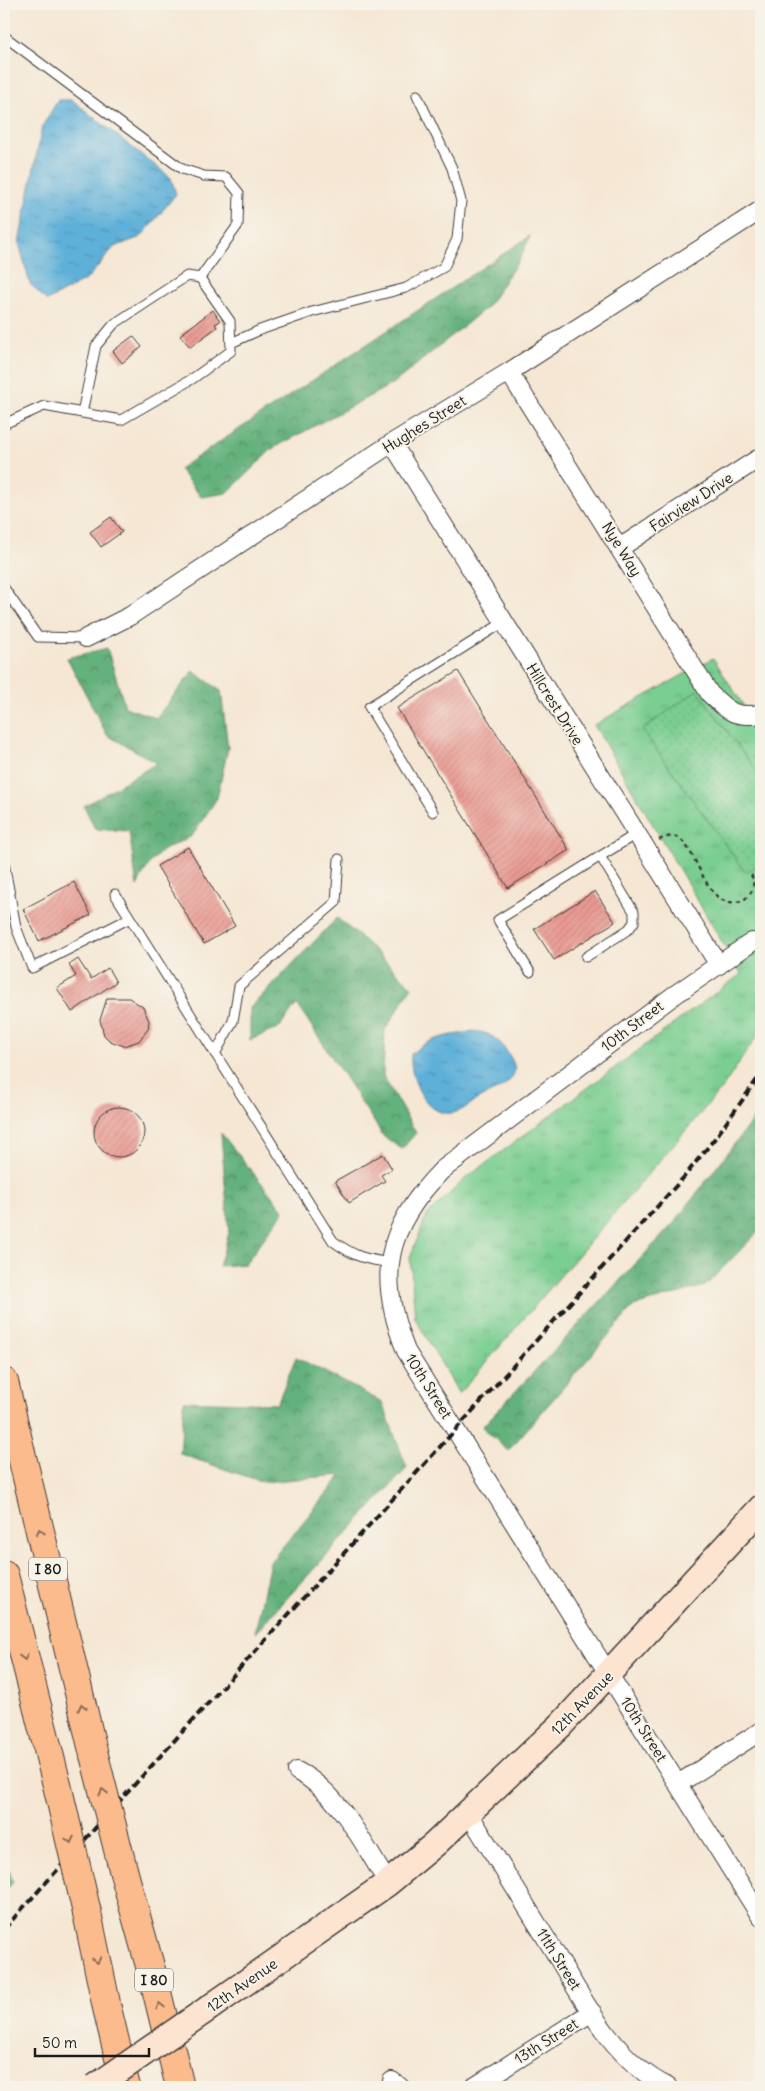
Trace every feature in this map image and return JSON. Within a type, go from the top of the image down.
[{"type":"highway","name":"I 80","points":[[4,1382],[94,1755],[155,1984],[180,2087]]},
{"type":"highway","points":[[4,1575],[87,1913],[126,2087]]},
{"type":"main road","name":"12th Avenue","points":[[95,2087],[388,1883],[469,1814],[561,1725],[610,1674],[761,1508]]},
{"type":"street","name":"Hughes Street","points":[[86,638],[130,616],[392,443],[509,372],[761,210]]},
{"type":"street","name":"Nye Way","points":[[509,372],[710,694],[725,709],[743,717],[761,714]]},
{"type":"street","name":"Hillcrest Drive","points":[[392,443],[718,965]]},
{"type":"street","name":"Fairview Drive","points":[[620,547],[761,457]]},
{"type":"street","name":"10th Street","points":[[752,942],[673,996],[442,1170],[422,1191],[398,1229],[391,1263],[390,1299],[395,1324],[406,1351],[761,1917]]},
{"type":"street","points":[[678,1784],[761,1731]]},
{"type":"street","points":[[297,1771],[316,1783],[345,1815],[388,1883]]},
{"type":"street","name":"11th Street","points":[[469,1814],[592,2012],[625,2055],[638,2067],[668,2087]]},
{"type":"street","name":"13th Street","points":[[474,2087],[592,2012]]},
{"type":"lane","points":[[4,36],[182,169],[204,176],[226,177],[239,193],[238,225],[200,278]]},
{"type":"lane","points":[[231,343],[260,330],[312,312],[406,288],[444,267],[456,239],[461,202],[452,168],[417,95]]},
{"type":"lane","points":[[4,424],[44,406],[82,413],[121,420],[192,379],[231,351],[230,321],[200,278],[187,276],[114,324],[96,346],[82,413]]},
{"type":"lane","points":[[4,588],[38,637],[86,638]]},
{"type":"lane","points":[[432,812],[369,707],[504,622]]},
{"type":"lane","points":[[530,972],[498,920],[636,834]]},
{"type":"lane","points":[[586,957],[629,929],[634,922],[634,912],[600,856]]},
{"type":"lane","points":[[215,1054],[233,1021],[240,986],[336,902],[339,859]]},
{"type":"lane","points":[[4,863],[16,927],[32,968],[130,918]]},
{"type":"lane","points":[[115,894],[333,1240],[352,1255],[391,1263]]},
{"type":"path","points":[[646,849],[662,838],[679,838],[685,844],[713,892],[721,901],[734,902],[746,899],[752,891],[754,883],[751,874]]},
{"type":"green space","points":[[530,236],[521,257],[487,307],[394,383],[272,449],[227,493],[201,497],[179,469]]},
{"type":"green space","points":[[107,648],[125,707],[156,718],[193,671],[221,691],[228,748],[217,798],[192,836],[163,850],[149,864],[137,886],[129,831],[95,829],[84,806],[157,763],[107,735],[67,658]]},
{"type":"green space","points":[[713,658],[745,708],[761,708],[761,1030],[723,1087],[459,1394],[415,1318],[410,1257],[427,1215],[465,1179],[741,974],[594,725]]},
{"type":"green space","points":[[697,690],[761,777],[761,862],[746,873],[642,730]]},
{"type":"green space","points":[[337,918],[366,942],[412,987],[385,1030],[383,1076],[416,1133],[402,1149],[384,1137],[297,1004],[279,1028],[250,1040],[250,1008]]},
{"type":"green space","points":[[761,1109],[761,1229],[705,1286],[634,1306],[508,1451],[482,1427],[674,1223]]},
{"type":"green space","points":[[221,1133],[284,1211],[245,1264],[219,1266],[229,1233]]},
{"type":"green space","points":[[296,1357],[382,1402],[407,1468],[255,1633],[270,1562],[342,1475],[263,1482],[180,1454],[184,1401],[277,1404]]},
{"type":"green space","points":[[4,1856],[13,1882],[4,1893]]},
{"type":"water","points":[[58,100],[72,100],[171,178],[176,194],[141,237],[114,247],[87,279],[47,301],[30,284],[19,243],[42,127]]},
{"type":"water","points":[[473,1031],[487,1034],[499,1042],[512,1060],[514,1073],[502,1087],[464,1108],[451,1113],[441,1112],[433,1108],[420,1092],[413,1072],[411,1054],[426,1043],[434,1040]]},
{"type":"building","points":[[213,310],[220,321],[215,324],[217,327],[190,347],[180,335]]},
{"type":"building","points":[[133,336],[142,347],[122,363],[113,351]]},
{"type":"building","points":[[111,517],[122,532],[101,547],[90,532]]},
{"type":"building","points":[[458,671],[569,850],[508,888],[397,708]]},
{"type":"building","points":[[188,847],[235,926],[204,944],[157,866]]},
{"type":"building","points":[[74,882],[91,915],[39,941],[23,909]]},
{"type":"building","points":[[595,891],[615,922],[554,960],[534,929]]},
{"type":"building","points":[[78,959],[91,979],[108,968],[116,982],[72,1012],[57,988],[76,976],[69,965]]},
{"type":"building","points":[[107,998],[129,998],[143,1007],[149,1021],[148,1029],[139,1041],[124,1046],[110,1041],[104,1035],[100,1020]]},
{"type":"building","points":[[114,1107],[124,1107],[137,1114],[144,1127],[144,1137],[137,1150],[124,1157],[114,1157],[105,1153],[98,1146],[94,1137],[94,1127],[98,1118],[105,1111]]},
{"type":"building","points":[[383,1154],[392,1169],[381,1175],[385,1181],[349,1203],[335,1181]]},
{"type":"railway","points":[[4,1929],[684,1177],[716,1137],[761,1074]]}]
